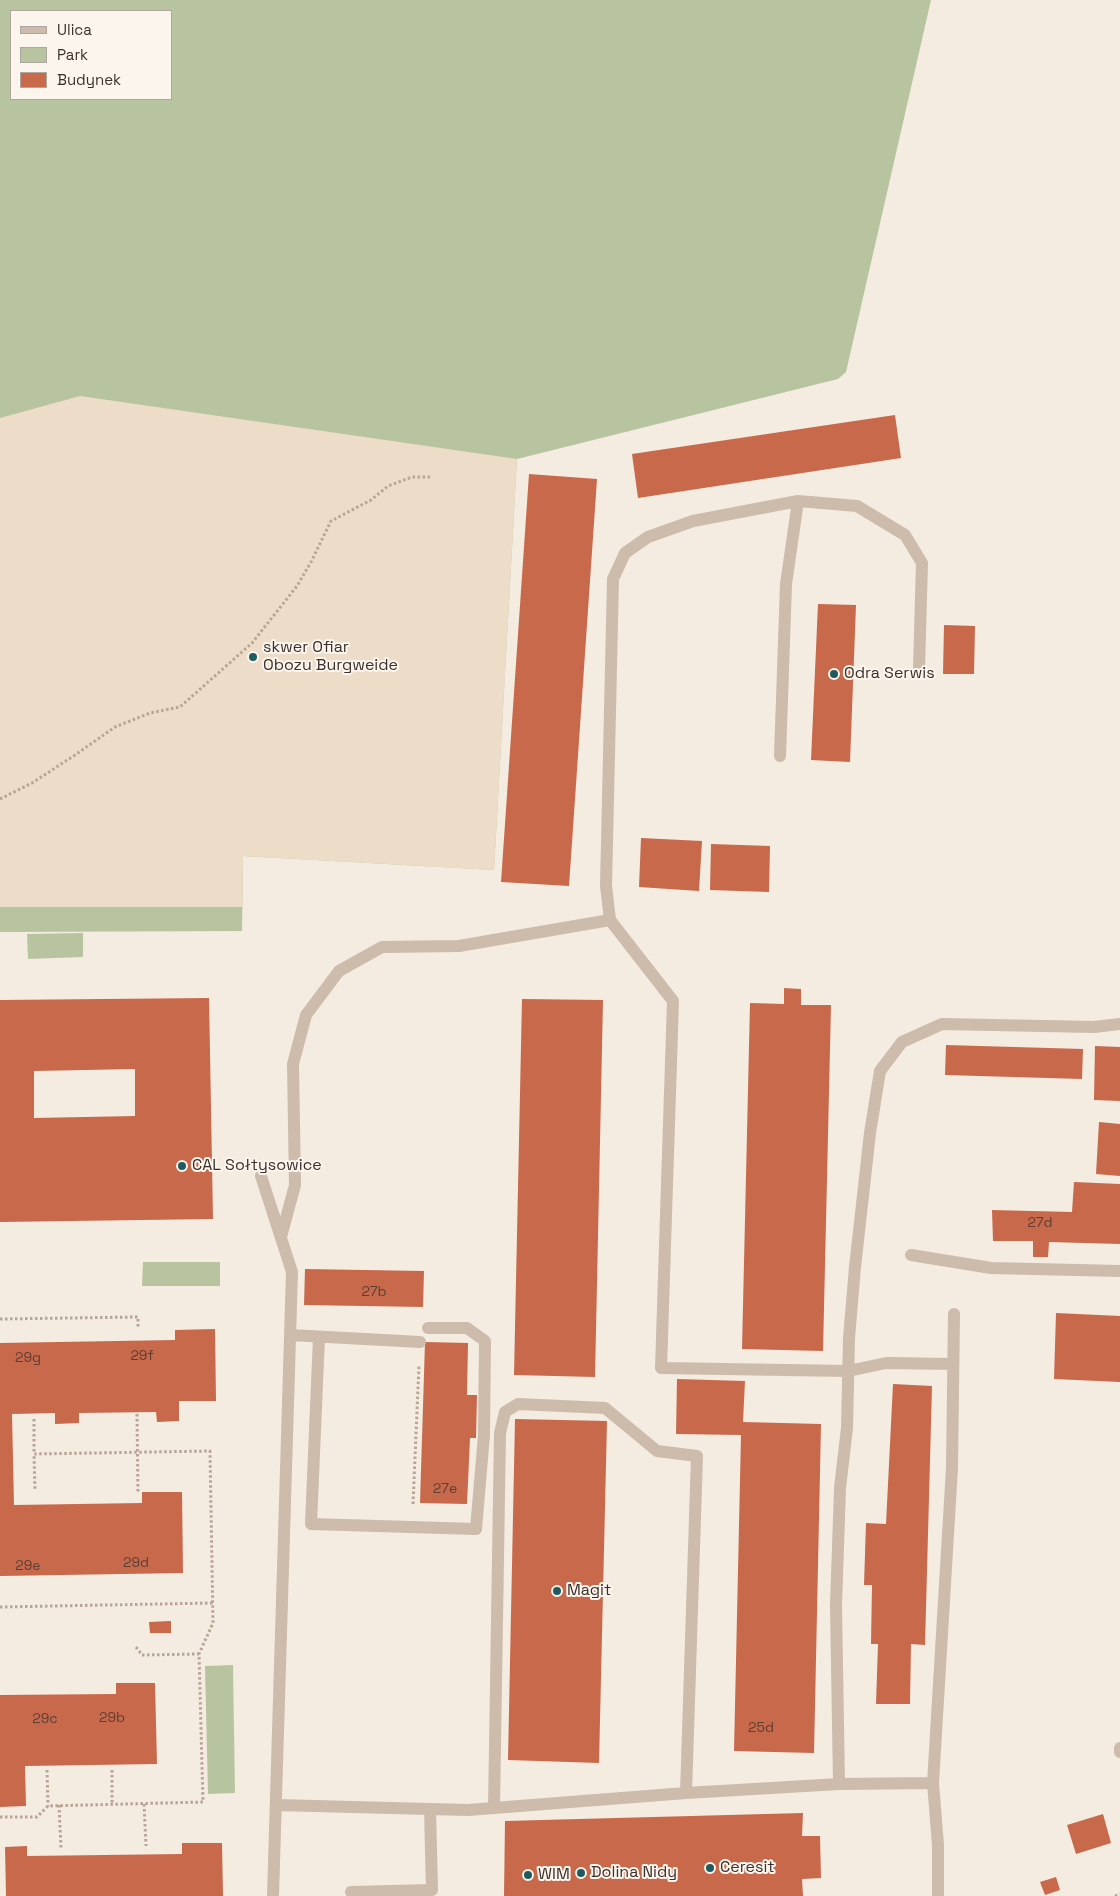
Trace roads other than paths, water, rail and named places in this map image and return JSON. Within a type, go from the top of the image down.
[{"type":"lane","points":[[780,756],[786,584],[798,501]]},
{"type":"lane","points":[[919,669],[922,563],[905,535],[857,506],[798,501],[693,521],[648,537],[625,553],[613,579],[606,886],[610,920],[672,1001],[661,1368],[848,1372],[886,1363],[953,1364]]},
{"type":"lane","points":[[281,1237],[295,1185],[293,1064],[306,1015],[339,971],[382,946],[459,946],[610,920]]},
{"type":"lane","points":[[839,1784],[836,1605],[840,1488],[847,1428],[849,1338],[855,1267],[870,1133],[880,1070],[902,1042],[942,1024],[1094,1027],[1120,1024]]},
{"type":"lane","points":[[261,1176],[292,1272],[273,1896]]},
{"type":"lane","points":[[911,1255],[991,1268],[1120,1271]]},
{"type":"lane","points":[[938,1896],[938,1845],[933,1783],[952,1468],[954,1314]]},
{"type":"lane","points":[[319,1337],[311,1524],[476,1528],[484,1436],[486,1341],[467,1328],[428,1328]]},
{"type":"lane","points":[[290,1335],[420,1342]]},
{"type":"lane","points":[[494,1808],[500,1434],[505,1412],[518,1404],[605,1408],[657,1451],[697,1456],[686,1793]]},
{"type":"lane","points":[[276,1805],[468,1810],[686,1793],[839,1784],[933,1783]]},
{"type":"lane","points":[[351,1892],[432,1890],[430,1809]]},
{"type":"place","name":"skwer Ofiar Obozu Burgweide","points":[[253,657]]},
{"type":"place","name":"Odra Serwis","points":[[834,674]]},
{"type":"place","name":"CAL Sołtysowice","points":[[182,1166]]},
{"type":"place","name":"Magit","points":[[557,1591]]},
{"type":"place","name":"Ceresit","points":[[710,1868]]},
{"type":"place","name":"Dolina Nidy","points":[[581,1873]]},
{"type":"place","name":"WIM","points":[[528,1875]]}]
